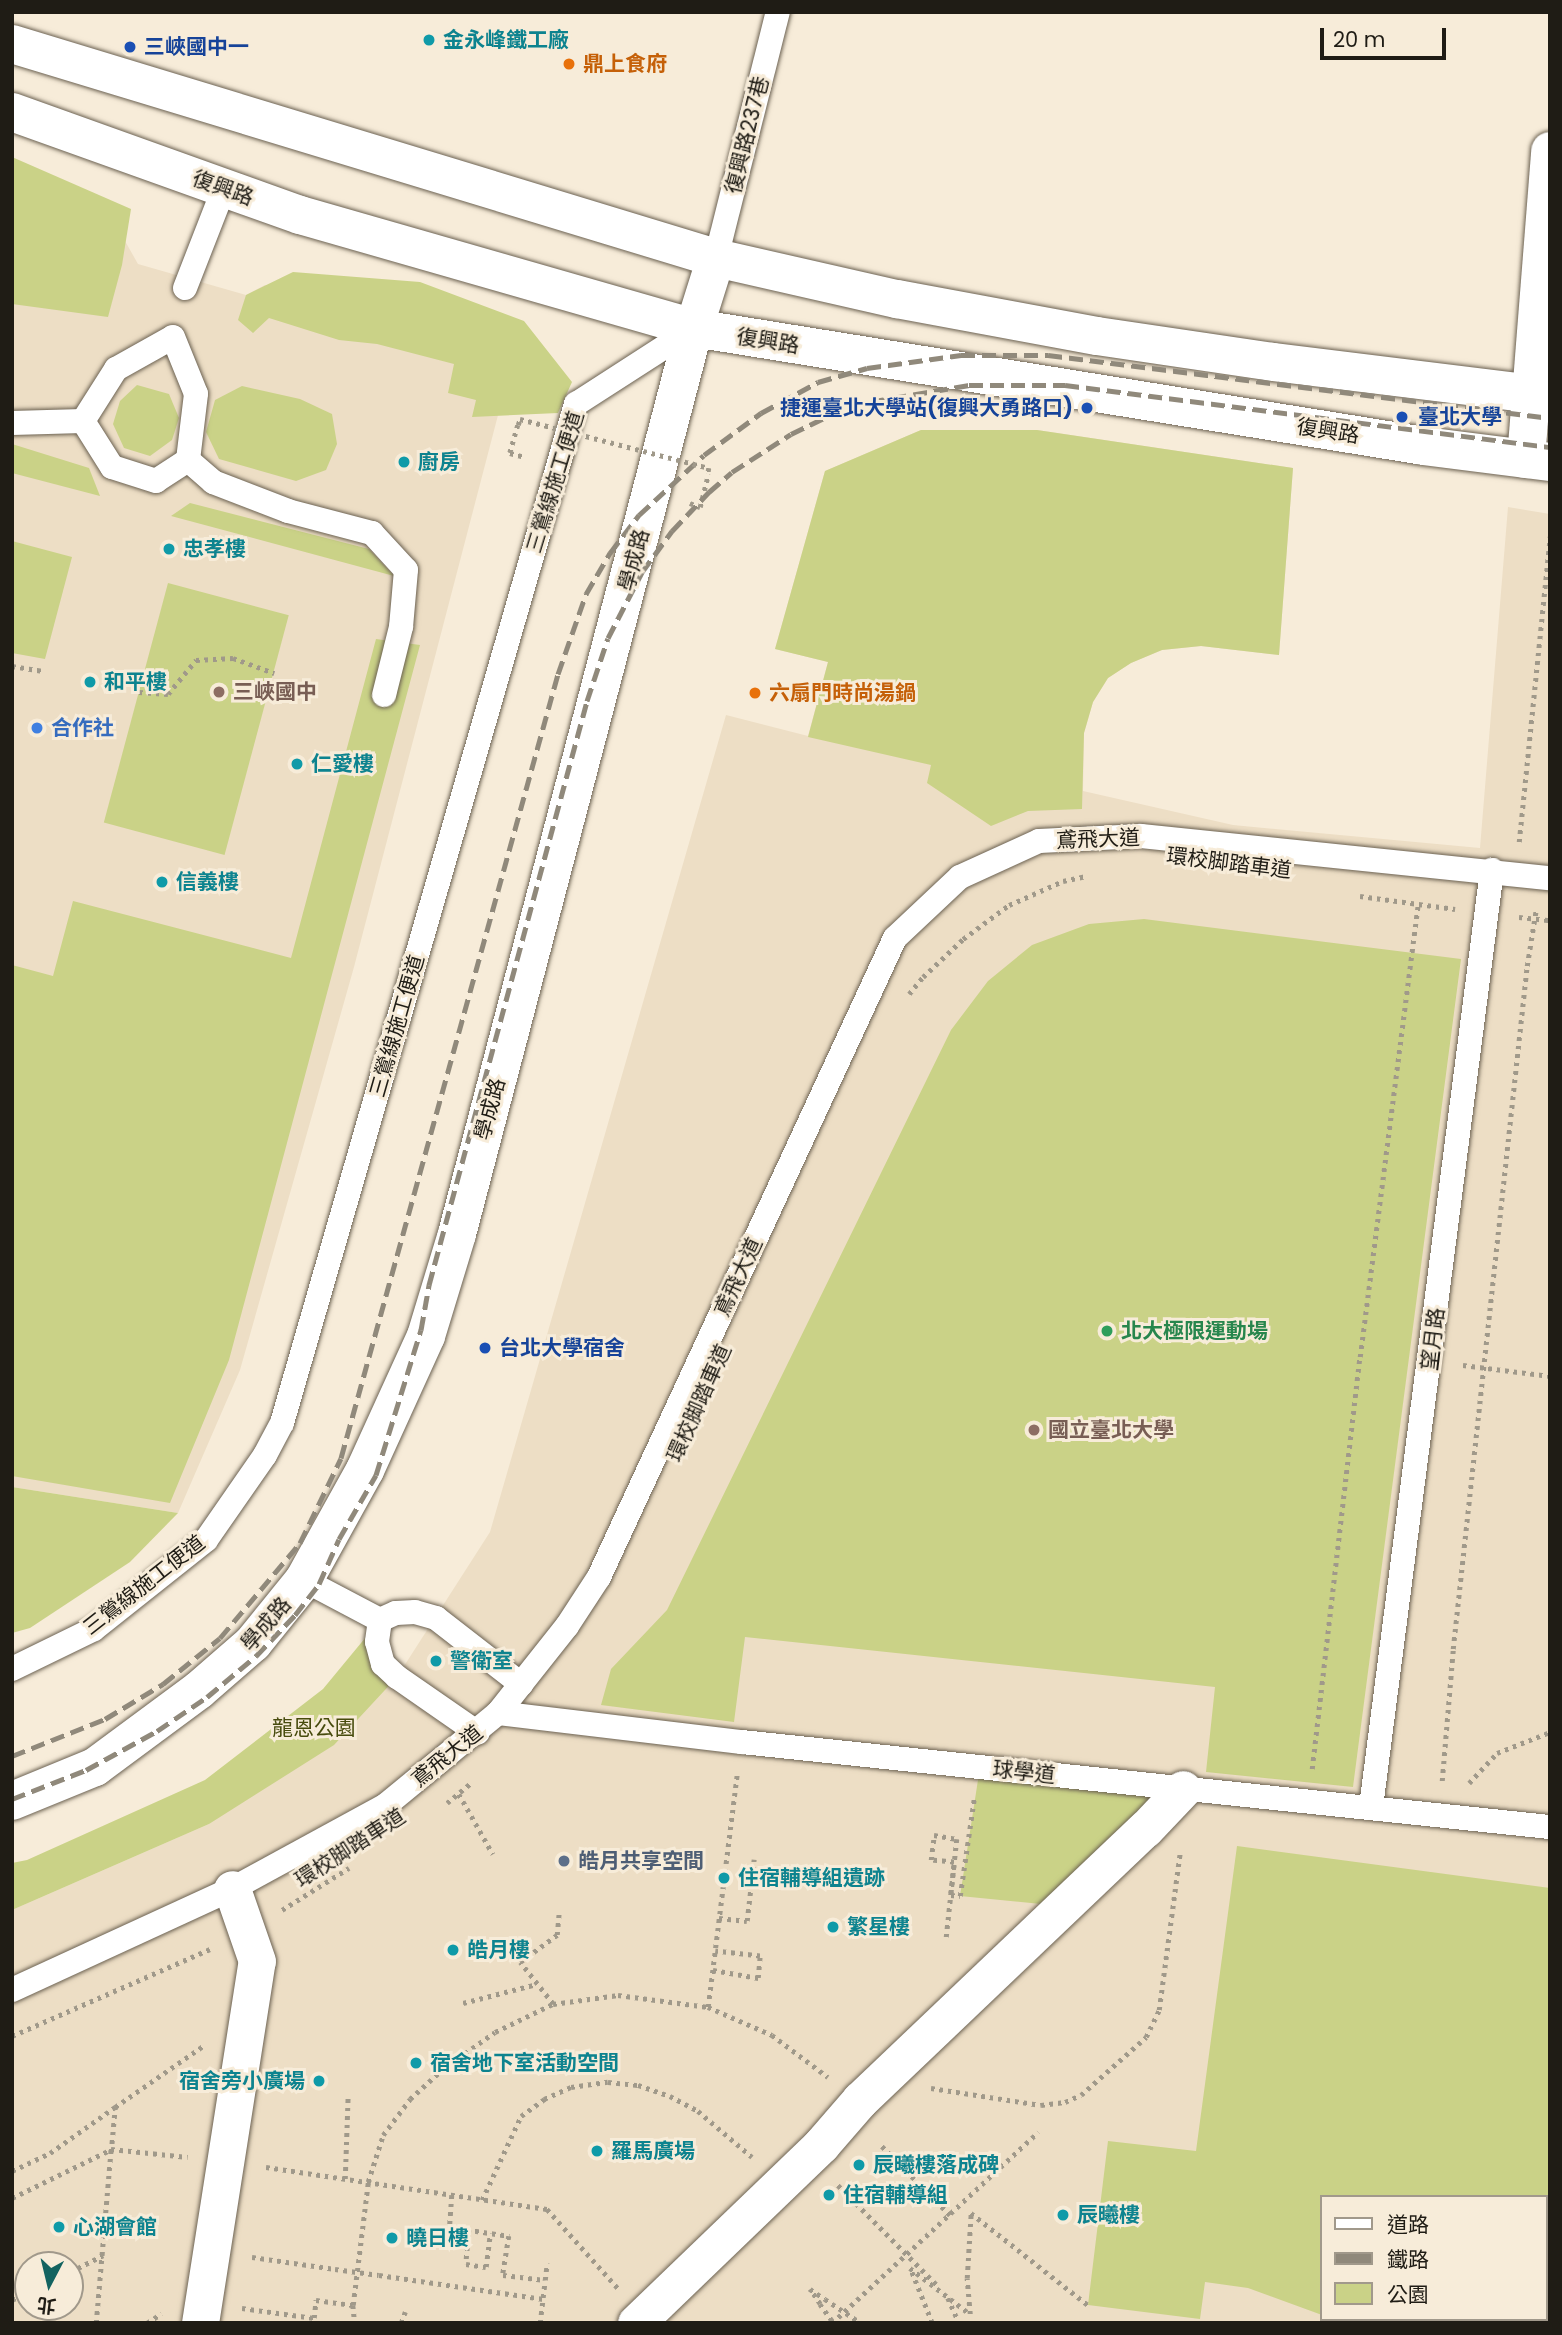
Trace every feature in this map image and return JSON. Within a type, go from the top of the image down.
[{"type":"main road","points":[[12,44],[716,258],[897,299],[1097,336],[1273,362],[1541,395]]},
{"type":"main road","name":"復興路","points":[[12,112],[300,215],[694,328],[1369,438],[1538,461]]},
{"type":"main road","points":[[1538,461],[1550,151]]},
{"type":"main road","name":"學成路","points":[[12,1801],[95,1767],[199,1690],[253,1643],[304,1580],[365,1470],[426,1336],[460,1221],[694,328],[716,258]]},
{"type":"street","points":[[640,2319],[1183,1789]]},
{"type":"street","points":[[200,2323],[257,1961],[232,1889]]},
{"type":"lane","name":"復興路237巷","points":[[716,258],[778,12]]},
{"type":"lane","points":[[186,288],[224,188]]},
{"type":"lane","name":"三鶯線施工便道","points":[[12,1669],[94,1629],[206,1540],[265,1455],[282,1423],[576,404],[694,328]]},
{"type":"lane","points":[[173,337],[196,394],[188,460],[156,481],[112,467],[83,421],[116,369],[173,337]]},
{"type":"lane","points":[[12,423],[83,421]]},
{"type":"lane","points":[[188,460],[213,482],[288,511],[372,533],[406,570],[401,627],[384,695]]},
{"type":"lane","name":"鳶飛大道","points":[[12,1990],[232,1889],[386,1805],[441,1763],[498,1713],[567,1626],[599,1577],[895,938],[960,877],[1039,841],[1141,836],[1550,878]]},
{"type":"lane","name":"望月路","points":[[1371,1807],[1488,913],[1504,872]]},
{"type":"lane","points":[[304,1580],[380,1620]]},
{"type":"lane","points":[[380,1620],[396,1613],[415,1612],[436,1618],[521,1684]]},
{"type":"lane","points":[[380,1620],[376,1642],[383,1664],[397,1677],[478,1732]]},
{"type":"lane","name":"球學道","points":[[498,1713],[741,1742],[1550,1827]]},
{"type":"path","points":[[528,447],[525,457],[510,453],[520,419],[709,468],[700,507],[689,503],[692,491]]},
{"type":"path","points":[[1504,872],[1550,537]]},
{"type":"path","points":[[139,692],[168,694],[196,660],[233,658],[274,673]]},
{"type":"path","points":[[12,666],[42,671]]},
{"type":"path","points":[[902,1004],[923,976],[963,939],[1009,905],[1063,881],[1100,873]]},
{"type":"path","points":[[1351,895],[1550,920]]},
{"type":"path","points":[[1431,1362],[1550,1376]]},
{"type":"path","points":[[1440,1815],[1497,1753],[1550,1732]]},
{"type":"path","points":[[708,2007],[741,1742]]},
{"type":"path","points":[[441,1763],[493,1854]]},
{"type":"path","points":[[946,1937],[954,1862],[931,1860],[934,1835],[957,1839],[951,1895],[960,1896],[980,1767]]},
{"type":"path","points":[[440,1808],[475,1780]]},
{"type":"path","points":[[355,2323],[353,2305],[368,2182],[383,2135],[410,2099],[444,2068],[495,2032],[553,2004],[618,1995],[708,2007],[772,2035],[872,2090],[1041,2105],[1065,2102],[1081,2095],[1146,2037],[1159,2010],[1182,1835],[1183,1789]]},
{"type":"path","points":[[719,1918],[747,1921],[754,1859]]},
{"type":"path","name":"環校脚踏車道","points":[[12,2036],[247,1933],[358,1862]]},
{"type":"path","points":[[553,2004],[520,1962],[556,1935],[559,1911]]},
{"type":"path","points":[[713,1970],[758,1978],[760,1961],[760,1956],[715,1951]]},
{"type":"path","points":[[463,2003],[537,1984]]},
{"type":"path","points":[[12,2171],[50,2152],[248,2014]]},
{"type":"path","points":[[482,2200],[522,2116],[544,2099],[572,2087],[608,2082],[638,2085],[670,2096],[698,2111],[781,2184]]},
{"type":"path","points":[[345,2179],[348,2094]]},
{"type":"path","points":[[96,2323],[115,2108]]},
{"type":"path","points":[[861,2323],[825,2299],[810,2289],[833,2323],[908,2255],[1038,2132]]},
{"type":"path","points":[[882,2146],[950,2215]]},
{"type":"path","points":[[12,2198],[111,2149],[226,2161],[547,2209],[640,2319]]},
{"type":"path","points":[[265,2167],[267,2154]]},
{"type":"path","points":[[810,2156],[947,2297],[959,2323]]},
{"type":"path","points":[[454,2196],[450,2227],[509,2236],[503,2275],[545,2280]]},
{"type":"path","points":[[932,2323],[910,2268],[970,2314],[967,2278],[971,2213],[1088,2305]]},
{"type":"path","points":[[469,2230],[466,2264],[486,2267],[490,2233]]},
{"type":"path","points":[[84,2265],[103,2256]]},
{"type":"path","points":[[252,2257],[543,2299]]},
{"type":"path","points":[[540,2323],[547,2263]]},
{"type":"path","points":[[244,2309],[314,2318],[316,2300],[353,2305]]},
{"type":"path","points":[[401,2323],[405,2312]]},
{"type":"shaded area","name":"三峽國中","points":[[12,197],[125,241],[138,264],[246,295],[265,285],[506,366],[503,396],[354,967],[240,1370],[178,1513],[12,1487]]},
{"type":"shaded area","name":"國立臺北大學","points":[[921,430],[1037,430],[1293,468],[1279,655],[1201,646],[1162,650],[1131,663],[1108,678],[1093,702],[1084,733],[1083,791],[1233,825],[1480,848],[1508,507],[1550,514],[1550,2323],[12,2323],[12,1910],[209,1824],[397,1677],[490,1532],[726,715],[808,736],[828,662],[775,649],[825,471]]},
{"type":"green space","points":[[12,157],[131,209],[122,265],[108,317],[12,304]]},
{"type":"green space","points":[[293,272],[420,282],[524,321],[572,382],[558,413],[472,417],[476,400],[448,393],[454,364],[377,344],[339,340],[269,318],[253,333],[238,320],[246,295]]},
{"type":"green space","points":[[137,385],[169,394],[179,418],[172,440],[150,456],[124,448],[113,424],[120,401]]},
{"type":"green space","points":[[242,386],[300,399],[332,414],[337,444],[326,470],[296,481],[219,459],[206,432],[215,400]]},
{"type":"green space","points":[[921,430],[1037,430],[1293,468],[1279,655],[1201,646],[1162,650],[1131,663],[1108,678],[1093,702],[1084,733],[1082,809],[1028,811],[991,826],[927,783],[931,765],[808,737],[828,662],[775,649],[825,471]]},
{"type":"green space","points":[[12,444],[89,468],[100,496],[12,473]]},
{"type":"green space","points":[[190,503],[369,549],[394,576],[171,516]]},
{"type":"green space","points":[[12,541],[72,557],[45,659],[12,653]]},
{"type":"green space","points":[[168,583],[289,615],[225,855],[104,823]]},
{"type":"green space","points":[[376,639],[420,645],[229,1360],[170,1503],[12,1476],[12,965],[53,976],[73,901],[291,958]]},
{"type":"green space","name":"北大極限運動場","points":[[1144,919],[1461,959],[1353,1787],[1206,1772],[1215,1687],[745,1637],[734,1722],[601,1705],[611,1669],[667,1610],[951,1030],[988,981],[1032,945],[1089,924]]},
{"type":"green space","points":[[12,1487],[178,1513],[130,1562],[30,1628],[12,1633]]},
{"type":"green space","name":"龍恩公園","points":[[380,1620],[397,1677],[334,1745],[209,1824],[12,1910],[12,1863],[27,1860],[205,1780],[323,1689]]},
{"type":"green space","points":[[980,1767],[1183,1789],[1061,1906],[960,1896]]},
{"type":"green space","points":[[1237,1846],[1550,1888],[1550,2323],[1338,2321],[1548,2321],[1548,2195],[1320,2195],[1320,2314],[1248,2288],[1205,2282],[1200,2319],[1088,2305],[1108,2141],[1196,2151]]},
{"type":"railway","points":[[12,1756],[105,1719],[163,1684],[220,1638],[300,1543],[341,1458],[558,674],[586,594],[610,553],[639,515],[704,455],[761,413],[818,382],[867,368],[961,355],[1048,355],[1550,418]]},
{"type":"railway","points":[[12,1799],[86,1770],[157,1731],[207,1697],[256,1656],[295,1615],[319,1584],[339,1539],[376,1475],[421,1330],[429,1285],[587,701],[608,638],[642,572],[672,531],[709,492],[732,472],[791,434],[851,405],[969,385],[1065,385],[1550,447]]},
{"type":"place","name":"金永峰鐵工廠","points":[[429,40]]},
{"type":"place","name":"三峽國中一","points":[[130,47]]},
{"type":"place","name":"鼎上食府","points":[[569,64]]},
{"type":"place","name":"捷運臺北大學站(復興大勇路口)","points":[[1087,408]]},
{"type":"place","name":"臺北大學","points":[[1402,417]]},
{"type":"place","name":"廚房","points":[[404,462]]},
{"type":"place","name":"忠孝樓","points":[[169,549]]},
{"type":"place","name":"和平樓","points":[[90,682]]},
{"type":"place","name":"三峽國中","points":[[219,692]]},
{"type":"place","name":"六扇門時尚湯鍋","points":[[755,693]]},
{"type":"place","name":"合作社","points":[[37,728]]},
{"type":"place","name":"仁愛樓","points":[[297,764]]},
{"type":"place","name":"信義樓","points":[[162,882]]},
{"type":"place","name":"北大極限運動場","points":[[1107,1331]]},
{"type":"place","name":"台北大學宿舍","points":[[485,1348]]},
{"type":"place","name":"國立臺北大學","points":[[1034,1430]]},
{"type":"place","name":"警衛室","points":[[436,1661]]},
{"type":"place","name":"皓月共享空間","points":[[564,1861]]},
{"type":"place","name":"住宿輔導組遺跡","points":[[724,1878]]},
{"type":"place","name":"繁星樓","points":[[833,1927]]},
{"type":"place","name":"皓月樓","points":[[453,1950]]},
{"type":"place","name":"宿舍地下室活動空間","points":[[416,2063]]},
{"type":"place","name":"宿舍旁小廣場","points":[[319,2081]]},
{"type":"place","name":"羅馬廣場","points":[[597,2151]]},
{"type":"place","name":"辰曦樓落成碑","points":[[859,2165]]},
{"type":"place","name":"住宿輔導組","points":[[829,2195]]},
{"type":"place","name":"辰曦樓","points":[[1063,2215]]},
{"type":"place","name":"心湖會館","points":[[59,2227]]},
{"type":"place","name":"曉日樓","points":[[392,2238]]}]
